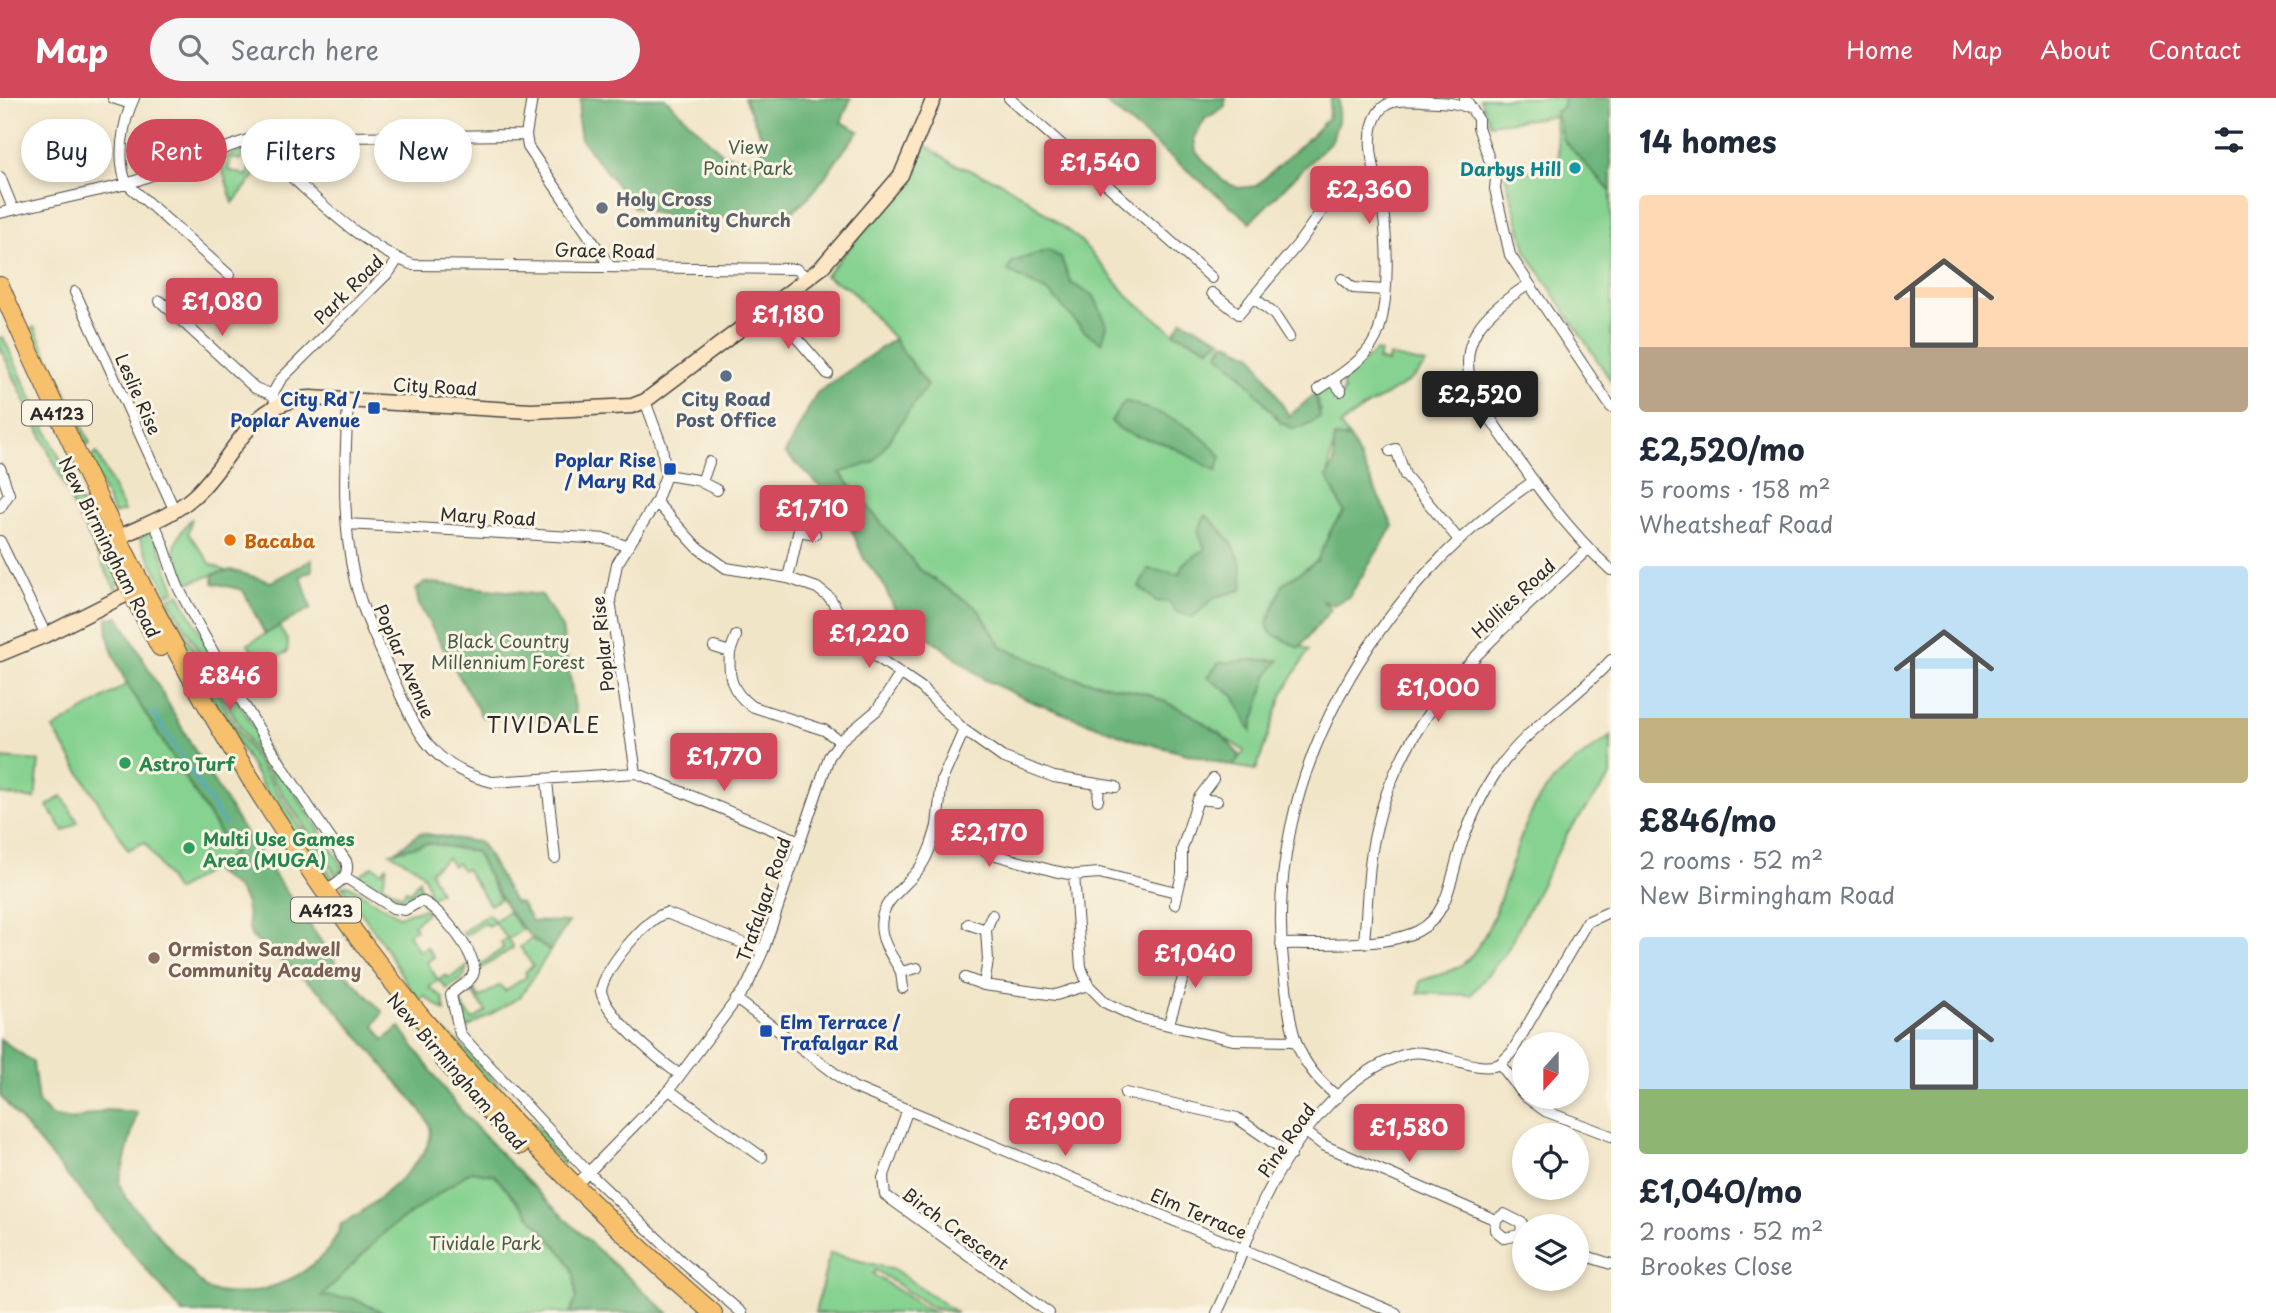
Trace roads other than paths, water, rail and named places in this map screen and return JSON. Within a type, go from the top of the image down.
[{"type":"highway","name":"New Birmingham Road","points":[[0,286],[112,541]]},
{"type":"highway","name":"New Birmingham Road","points":[[0,316],[137,589],[177,678],[244,790],[319,901],[374,975],[466,1086],[695,1313]]},
{"type":"highway","name":"New Birmingham Road","points":[[137,589],[253,782],[382,969],[571,1190],[713,1313]]},
{"type":"street","points":[[113,98],[133,101],[122,149],[122,173],[127,184],[229,275]]},
{"type":"street","points":[[532,98],[526,135],[528,147],[609,265]]},
{"type":"street","name":"City Road","points":[[274,400],[348,401],[531,411],[632,406],[645,401],[821,268],[901,174],[934,98]]},
{"type":"street","points":[[1009,98],[1212,278]]},
{"type":"street","points":[[1465,98],[1472,121],[1478,127],[1491,172],[1489,180],[1495,188],[1510,255],[1611,407]]},
{"type":"street","points":[[1319,389],[1363,357],[1379,329],[1387,262],[1380,192],[1370,143],[1371,128],[1385,106],[1414,99],[1447,100],[1471,111]]},
{"type":"street","points":[[360,137],[526,135]]},
{"type":"street","points":[[0,213],[127,184],[241,142]]},
{"type":"street","points":[[0,177],[13,209]]},
{"type":"street","points":[[299,182],[349,225],[398,259]]},
{"type":"street","points":[[1212,293],[1239,314],[1311,227],[1328,202],[1357,193],[1380,192]]},
{"type":"street","name":"Grace Road","points":[[398,259],[413,265],[796,269],[808,278]]},
{"type":"street","name":"Park Road","points":[[274,400],[281,379],[390,271],[398,259]]},
{"type":"street","points":[[1342,279],[1353,288],[1385,290]]},
{"type":"street","points":[[1528,285],[1492,309],[1478,325],[1468,358],[1469,373],[1476,397],[1534,481],[1588,549],[1611,570]]},
{"type":"street","name":"Leslie Rise","points":[[75,292],[174,509]]},
{"type":"street","points":[[1253,297],[1274,314],[1289,337]]},
{"type":"street","points":[[112,541],[153,522],[195,496],[274,400],[255,388],[160,301]]},
{"type":"street","points":[[771,308],[828,374]]},
{"type":"street","points":[[1333,380],[1341,391]]},
{"type":"street","name":"Poplar Avenue","points":[[348,401],[344,494],[350,556],[363,606],[409,715],[427,745],[455,769],[492,782],[547,781],[636,773],[800,841]]},
{"type":"street","points":[[645,401],[662,447],[666,475],[702,482],[717,490]]},
{"type":"street","points":[[1396,449],[1405,475],[1459,540]]},
{"type":"street","points":[[702,482],[709,462]]},
{"type":"street","points":[[0,468],[9,494],[0,508]]},
{"type":"street","name":"Poplar Rise","points":[[636,773],[610,600],[612,578],[626,546],[656,502],[666,475]]},
{"type":"street","points":[[1338,1097],[1306,1066],[1296,1041],[1281,944],[1284,876],[1291,829],[1306,775],[1325,727],[1375,634],[1399,603],[1459,540],[1534,481]]},
{"type":"street","points":[[656,502],[698,548],[726,568],[788,578],[817,588],[830,598],[858,644],[936,700],[964,730],[1011,762],[1054,777],[1116,787]]},
{"type":"street","points":[[788,578],[804,507]]},
{"type":"street","points":[[153,522],[166,545],[179,588],[215,655],[303,800],[346,861],[345,877],[326,891]]},
{"type":"street","name":"Mary Road","points":[[347,524],[606,539],[626,546]]},
{"type":"street","points":[[799,531],[815,534]]},
{"type":"street","points":[[0,541],[46,635]]},
{"type":"street","name":"Hollies Road","points":[[1364,941],[1370,861],[1376,830],[1394,775],[1415,732],[1461,669],[1588,549]]},
{"type":"street","points":[[0,653],[46,635],[137,589]]},
{"type":"street","points":[[736,636],[730,652],[730,681],[743,700],[751,706],[824,730],[840,741]]},
{"type":"street","points":[[714,647],[730,652]]},
{"type":"street","points":[[1281,944],[1364,941],[1418,931],[1437,915],[1444,903],[1462,841],[1484,792],[1497,772],[1520,741],[1554,711],[1577,696],[1611,660]]},
{"type":"street","name":"Trafalgar Road","points":[[571,1190],[669,1090],[748,984],[763,951],[829,757],[840,741],[877,710],[901,673]]},
{"type":"street","points":[[904,988],[901,972],[882,935],[882,916],[891,898],[926,858],[937,826],[942,780],[964,730]]},
{"type":"street","points":[[1175,904],[1182,874],[1182,849],[1198,799],[1213,779]]},
{"type":"street","points":[[547,781],[555,858]]},
{"type":"street","points":[[1098,800],[1099,786]]},
{"type":"street","points":[[1198,799],[1217,802]]},
{"type":"street","points":[[937,826],[992,854],[1074,875],[1099,873],[1176,892]]},
{"type":"street","points":[[1074,875],[1079,953],[1087,985],[1116,1009],[1138,1018],[1243,1042],[1296,1041]]},
{"type":"street","name":"New Birmingham Road","points":[[345,877],[399,910],[405,910],[421,901],[426,902],[456,932],[474,971],[469,980],[451,995],[460,1034],[588,1172],[680,1260],[742,1313]]},
{"type":"street","points":[[1512,1079],[1500,1064],[1512,1052],[1587,922],[1611,911]]},
{"type":"street","points":[[680,1075],[609,1008],[601,991],[606,975],[649,919],[666,913],[763,951]]},
{"type":"street","points":[[984,985],[988,960],[986,930],[992,915]]},
{"type":"street","points":[[968,924],[986,930]]},
{"type":"street","points":[[1169,1023],[1196,950],[1170,942]]},
{"type":"street","points":[[901,972],[917,968]]},
{"type":"street","points":[[965,978],[984,985],[1056,995],[1087,985]]},
{"type":"street","name":"Elm Terrace","points":[[736,999],[838,1079],[1396,1313]]},
{"type":"street","name":"Pine Road","points":[[1244,1250],[1265,1199],[1291,1155],[1349,1084],[1377,1065],[1409,1053],[1487,1066],[1500,1064]]},
{"type":"street","points":[[669,1090],[762,1157]]},
{"type":"street","points":[[1125,1093],[1237,1118],[1291,1155]]},
{"type":"street","name":"Birch Crescent","points":[[908,1110],[883,1178],[885,1195],[1049,1313]]},
{"type":"street","points":[[1544,1110],[1611,1136]]},
{"type":"street","points":[[1307,1133],[1323,1144],[1496,1220]]},
{"type":"street","points":[[1512,1216],[1504,1214],[1496,1220],[1495,1230],[1505,1238],[1512,1236]]},
{"type":"street","points":[[1217,1313],[1244,1250]]},
{"type":"street","points":[[1589,1257],[1611,1264]]},
{"type":"waterway","points":[[152,711],[225,825]]},
{"type":"place","name":"Darbys Hill","points":[[1575,168]]},
{"type":"place","name":"Holy Cross Community Church","points":[[602,208]]},
{"type":"place","name":"City Road Post Office","points":[[726,376]]},
{"type":"place","name":"City Rd / Poplar Avenue","points":[[374,408]]},
{"type":"place","name":"Poplar Rise / Mary Rd","points":[[670,469]]},
{"type":"place","name":"Bacaba","points":[[230,540]]},
{"type":"place","name":"Astro Turf","points":[[125,763]]},
{"type":"place","name":"Multi Use Games Area (MUGA)","points":[[189,848]]},
{"type":"place","name":"Ormiston Sandwell Community Academy","points":[[154,958]]},
{"type":"place","name":"Elm Terrace / Trafalgar Rd","points":[[766,1031]]},
{"type":"district","name":"TIVIDALE","points":[[544,724]]},
{"type":"park label","name":"View Point Park","points":[[748,156]]},
{"type":"park label","name":"Black Country Millennium Forest","points":[[508,650]]},
{"type":"park label","name":"Tividale Park","points":[[485,1242]]}]
